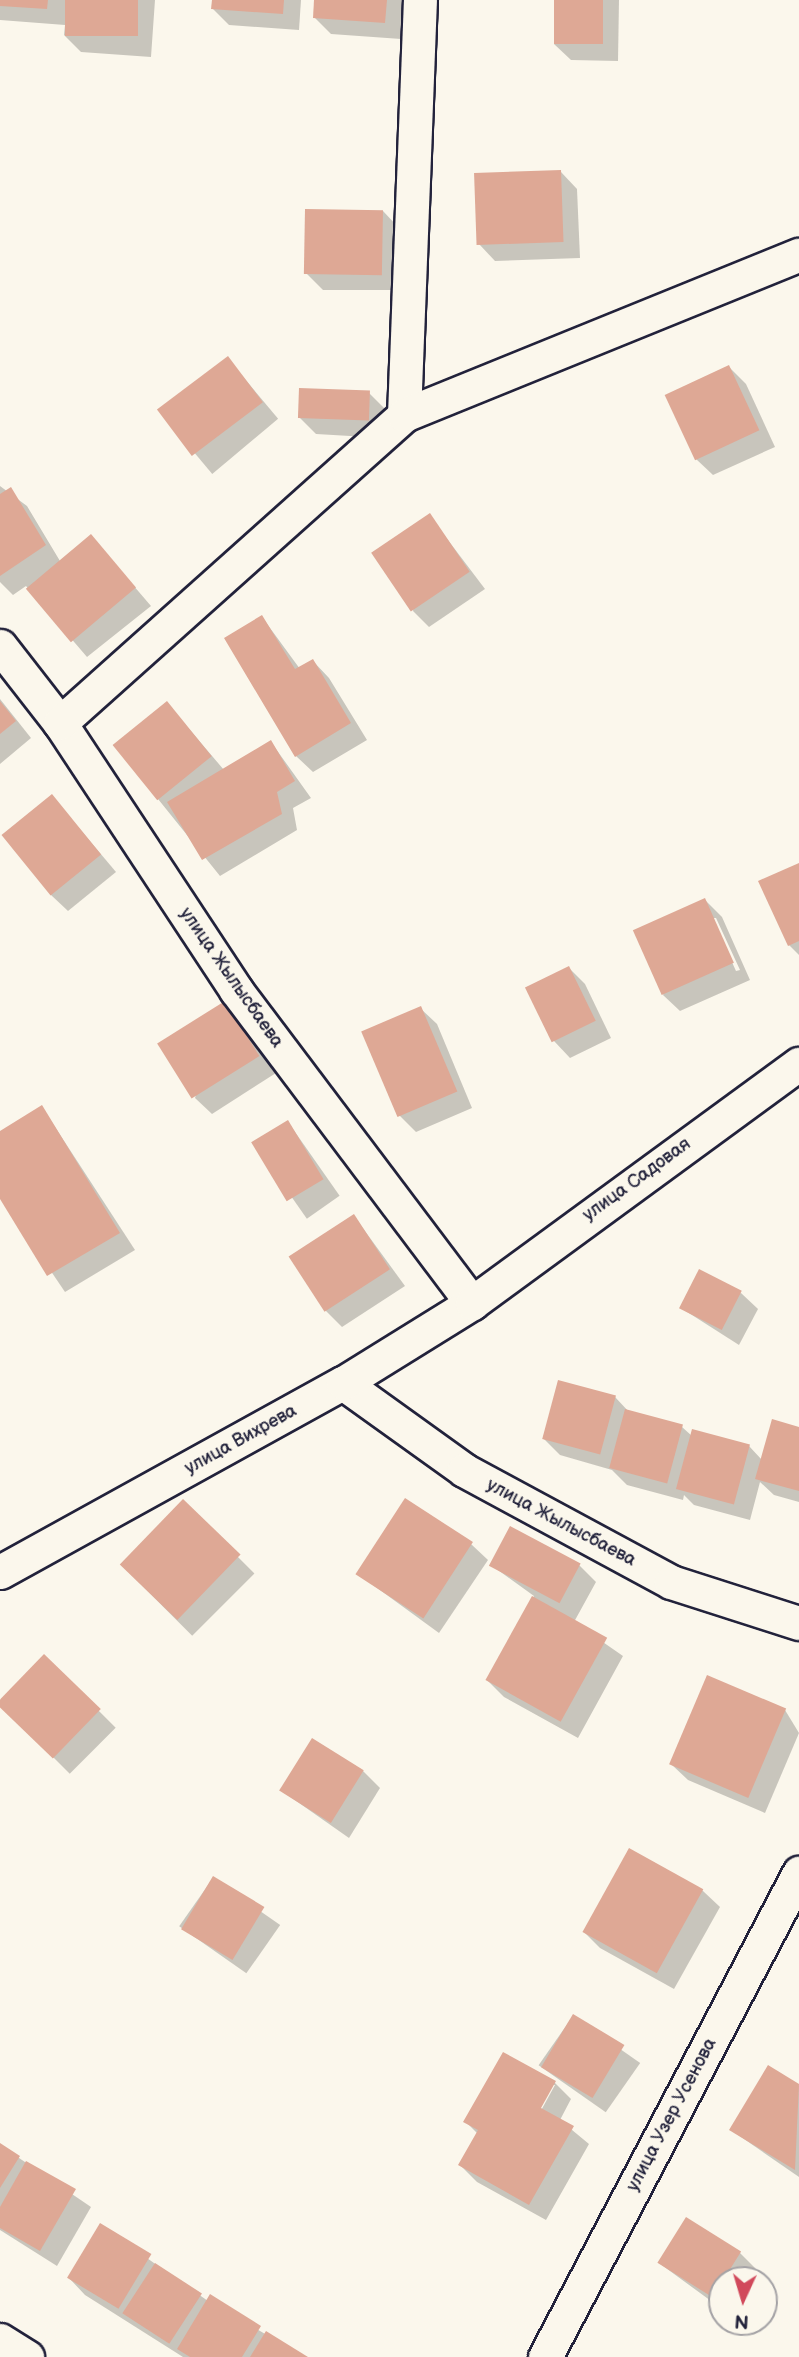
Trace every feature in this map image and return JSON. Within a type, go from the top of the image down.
[{"type":"street","points":[[404,415],[420,0]]},
{"type":"street","points":[[60,723],[404,415],[799,255]]},
{"type":"street","name":"улица Жылысбаева","points":[[0,646],[60,723],[236,990],[475,1301]]},
{"type":"street","name":"улица Садовая","points":[[475,1301],[799,1063]]},
{"type":"street","name":"улица Вихрева","points":[[0,1573],[343,1383],[475,1301]]},
{"type":"street","name":"улица Жылысбаева","points":[[343,1383],[464,1470],[671,1582],[799,1623]]},
{"type":"street","name":"улица Узер Усенова","points":[[545,2357],[799,1874]]},
{"type":"street","points":[[0,2340],[27,2357]]},
{"type":"building","points":[[0,0],[48,0],[47,9],[0,6]]},
{"type":"building","points":[[65,0],[138,0],[138,36],[65,36]]},
{"type":"building","points":[[212,0],[284,0],[283,14],[211,9]]},
{"type":"building","points":[[314,0],[387,0],[385,23],[313,18]]},
{"type":"building","points":[[554,0],[603,0],[603,44],[554,44]]},
{"type":"building","points":[[561,170],[564,242],[477,245],[474,173]]},
{"type":"building","points":[[305,209],[383,210],[382,275],[304,274]]},
{"type":"building","points":[[228,356],[263,402],[192,456],[157,410]]},
{"type":"building","points":[[729,365],[759,430],[695,460],[665,395]]},
{"type":"building","points":[[299,388],[370,390],[369,420],[298,418]]},
{"type":"building","points":[[11,487],[46,545],[0,576],[0,494]]},
{"type":"building","points":[[430,513],[470,572],[411,612],[371,553]]},
{"type":"building","points":[[91,534],[136,588],[71,642],[26,589]]},
{"type":"building","points":[[262,615],[295,669],[313,659],[351,723],[295,757],[224,638]]},
{"type":"building","points":[[0,701],[16,721],[0,734]]},
{"type":"building","points":[[167,701],[212,756],[157,800],[113,745]]},
{"type":"building","points":[[271,740],[295,781],[277,792],[282,814],[202,860],[167,802]]},
{"type":"building","points":[[52,794],[101,855],[51,896],[1,835]]},
{"type":"building","points":[[799,863],[799,941],[788,946],[758,881]]},
{"type":"building","points":[[705,898],[734,963],[662,995],[633,930]]},
{"type":"building","points":[[569,966],[596,1021],[552,1042],[525,987]]},
{"type":"building","points":[[225,1001],[259,1056],[192,1099],[157,1043]]},
{"type":"building","points":[[421,1006],[457,1092],[398,1117],[361,1031]]},
{"type":"building","points":[[42,1105],[120,1233],[47,1276],[0,1199],[0,1131]]},
{"type":"building","points":[[288,1120],[324,1179],[287,1201],[251,1142]]},
{"type":"building","points":[[354,1214],[390,1269],[325,1312],[289,1256]]},
{"type":"building","points":[[699,1269],[742,1291],[722,1330],[679,1308]]},
{"type":"building","points":[[558,1380],[616,1396],[600,1454],[542,1439]]},
{"type":"building","points":[[625,1409],[683,1425],[667,1483],[609,1468]]},
{"type":"building","points":[[772,1419],[799,1427],[799,1491],[755,1479]]},
{"type":"building","points":[[692,1429],[750,1445],[734,1504],[676,1489]]},
{"type":"building","points":[[405,1498],[473,1542],[423,1618],[355,1574]]},
{"type":"building","points":[[183,1499],[241,1555],[177,1620],[120,1564]]},
{"type":"building","points":[[510,1526],[581,1564],[560,1603],[489,1566]]},
{"type":"building","points":[[532,1596],[607,1638],[561,1722],[485,1680]]},
{"type":"building","points":[[44,1654],[101,1709],[53,1759],[0,1707],[0,1700]]},
{"type":"building","points":[[707,1675],[786,1709],[748,1798],[669,1764]]},
{"type":"building","points":[[312,1738],[364,1770],[331,1823],[279,1791]]},
{"type":"building","points":[[629,1848],[703,1889],[657,1973],[582,1932]]},
{"type":"building","points":[[213,1876],[264,1907],[232,1960],[181,1929]]},
{"type":"building","points":[[573,2014],[624,2045],[592,2098],[541,2067]]},
{"type":"building","points":[[503,2052],[556,2081],[541,2108],[574,2126],[529,2205],[458,2165],[478,2130],[463,2122]]},
{"type":"building","points":[[768,2065],[799,2084],[795,2170],[729,2130]]},
{"type":"building","points":[[0,2143],[20,2156],[0,2188]]},
{"type":"building","points":[[26,2161],[76,2189],[40,2251],[0,2228],[0,2207]]},
{"type":"building","points":[[686,2217],[741,2251],[732,2266],[708,2266],[708,2294],[657,2263]]},
{"type":"building","points":[[100,2223],[151,2254],[118,2309],[67,2278]]},
{"type":"building","points":[[155,2263],[202,2293],[169,2344],[122,2313]]},
{"type":"building","points":[[210,2294],[261,2326],[242,2357],[190,2357],[177,2349]]},
{"type":"building","points":[[266,2331],[308,2357],[250,2357]]}]
